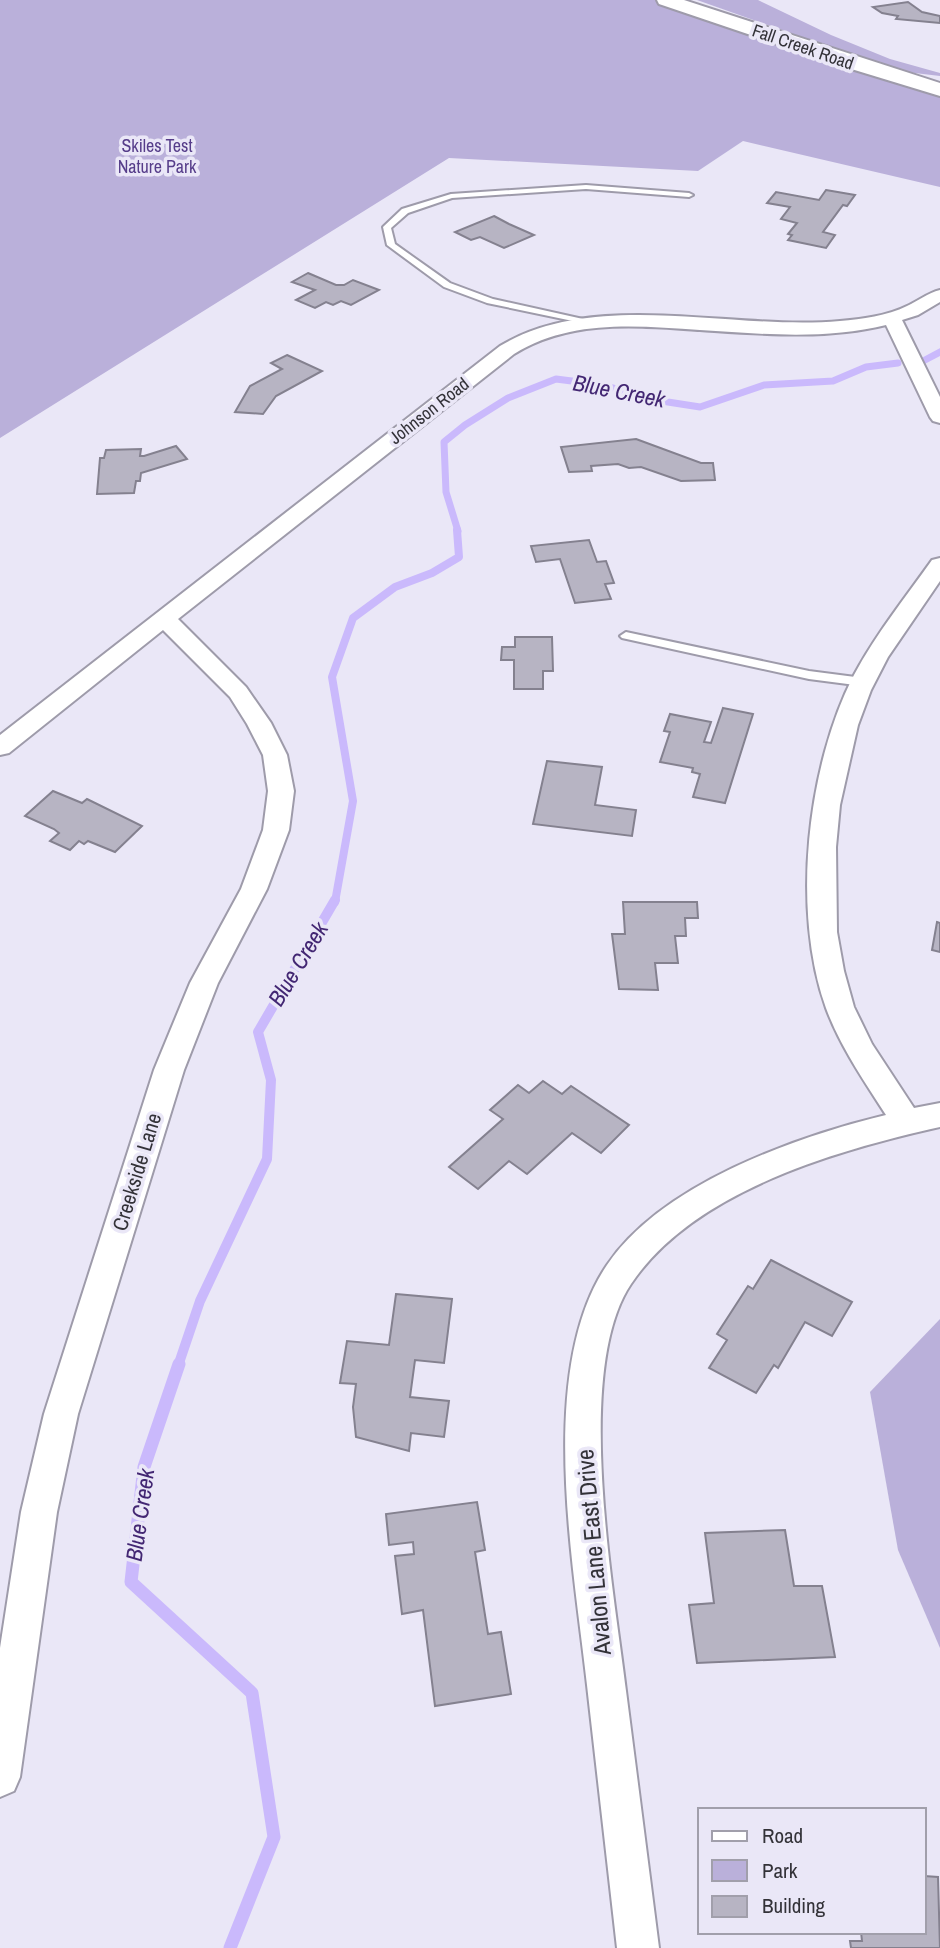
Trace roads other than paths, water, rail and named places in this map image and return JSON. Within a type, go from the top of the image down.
[{"type":"main road","name":"Fall Creek Road","points":[[667,0],[940,90]]},
{"type":"street","name":"Johnson Road","points":[[0,747],[517,343],[550,330],[621,321],[820,328],[858,326],[892,319],[918,309],[940,295]]},
{"type":"street","points":[[892,319],[940,417]]},
{"type":"street","points":[[924,1118],[874,1072],[841,1009],[829,973],[822,926],[822,874],[832,790],[851,712],[863,681],[940,565]]},
{"type":"street","name":"Creekside Lane","points":[[0,1777],[39,1512],[61,1414],[169,1070],[204,984],[254,889],[276,830],[281,791],[275,755],[259,723],[238,692],[165,619]]},
{"type":"street","name":"Avalon Lane East Drive","points":[[638,1948],[584,1498],[583,1443],[587,1390],[600,1314],[617,1277],[642,1246],[674,1219],[724,1186],[780,1158],[822,1143],[924,1118]]},
{"type":"lane","points":[[589,323],[490,300],[447,285],[391,245],[387,227],[405,211],[451,195],[586,187],[689,195]]},
{"type":"lane","points":[[625,636],[808,675],[863,681]]},
{"type":"waterway","name":"Blue Creek","points":[[925,360],[940,352]]},
{"type":"waterway","name":"Blue Creek","points":[[458,531],[446,492],[444,442],[465,425],[508,398],[556,379],[603,385],[655,400],[700,407],[764,385],[833,381],[866,367],[898,363]]},
{"type":"waterway","name":"Blue Creek","points":[[335,902],[353,801],[332,677],[353,618],[395,587],[432,573],[459,557],[457,530]]},
{"type":"waterway","name":"Blue Creek","points":[[178,1366],[200,1301],[267,1159],[271,1080],[258,1032],[335,900]]},
{"type":"waterway","name":"Blue Creek","points":[[179,1364],[144,1467],[131,1582],[252,1693],[274,1837],[230,1948]]},
{"type":"park label","name":"Skiles Test Nature Park","points":[[157,156]]}]
